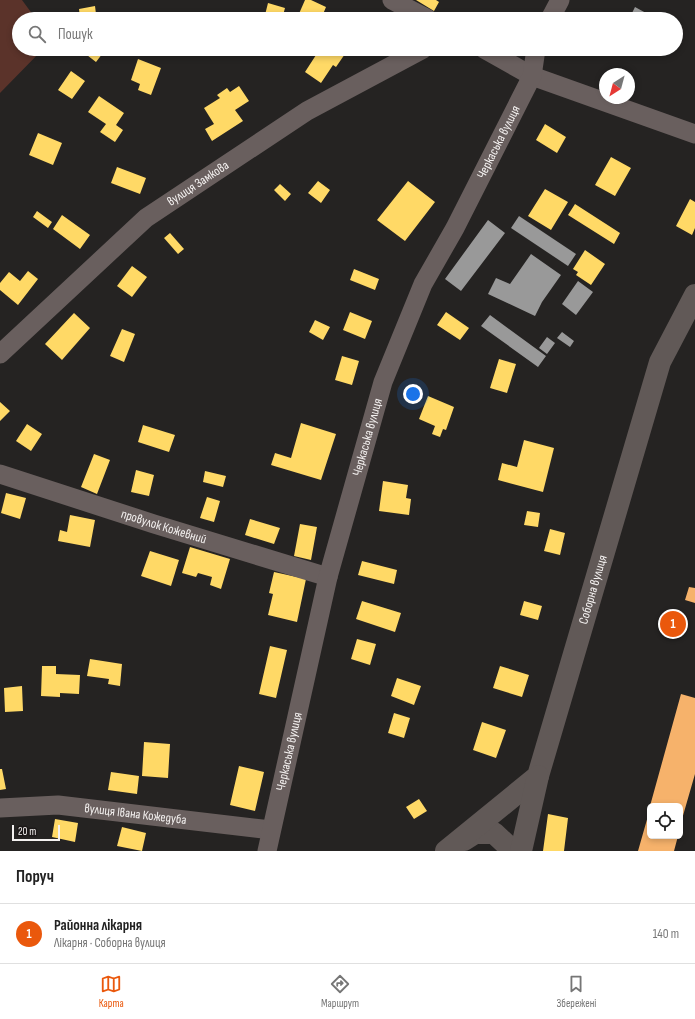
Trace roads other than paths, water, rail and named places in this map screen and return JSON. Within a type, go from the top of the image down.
[{"type":"main road","name":"Соборна вулиця","points":[[521,851],[538,776],[660,362],[695,295]]},
{"type":"main road","points":[[447,850],[538,776]]},
{"type":"main road","points":[[447,850],[475,833],[494,833],[509,847],[511,851]]},
{"type":"street","points":[[392,0],[415,12]]},
{"type":"street","points":[[554,12],[560,0]]},
{"type":"street","name":"вулиця Замкова","points":[[0,354],[146,218],[307,111],[410,56]]},
{"type":"street","points":[[496,56],[532,76],[695,134]]},
{"type":"street","name":"Черкаська вулиця","points":[[266,851],[328,578],[383,382],[423,284],[455,228],[532,76],[535,56]]},
{"type":"street","name":"провулок Кожевний","points":[[0,474],[328,578]]},
{"type":"street","name":"вулиця Івана Кожедуба","points":[[0,808],[58,804],[271,830]]},
{"type":"place","name":"Районна лікарня","points":[[673,624]]}]
